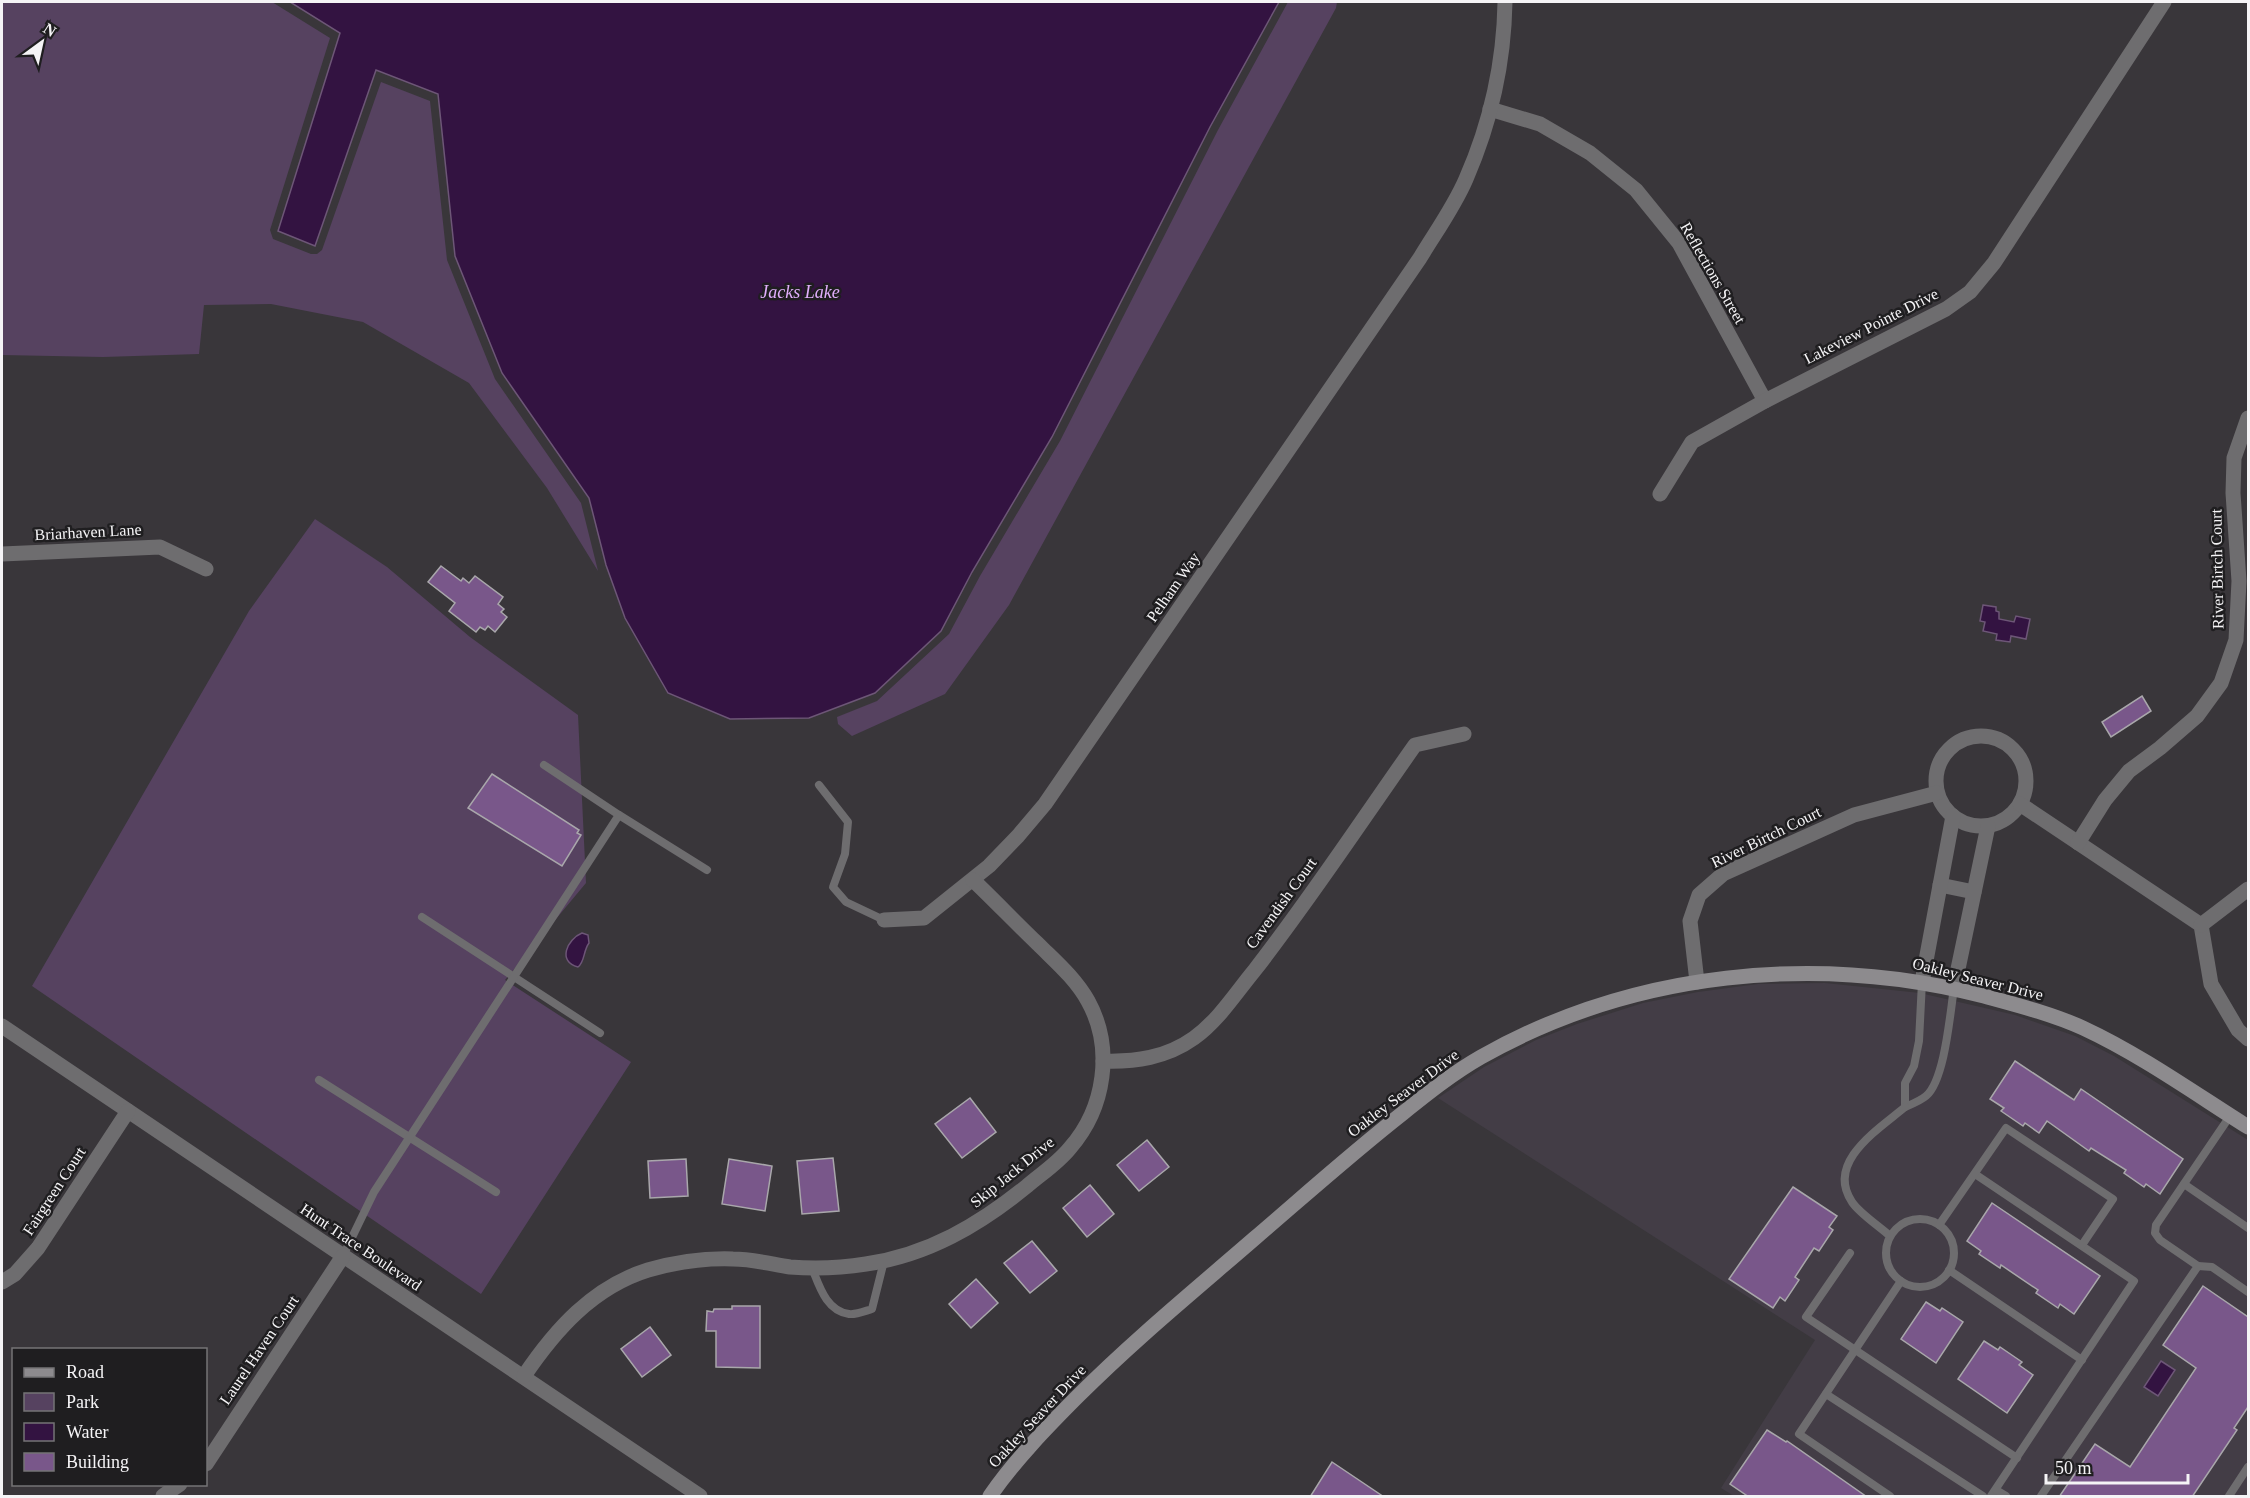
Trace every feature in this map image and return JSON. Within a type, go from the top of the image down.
[{"type":"street","name":"Pelham Way","points":[[884,920],[924,918],[973,880],[1018,836],[1045,804],[1420,258],[1465,181],[1480,142],[1497,83],[1505,22],[1505,2]]},
{"type":"street","name":"Lakeview Pointe Drive","points":[[1660,494],[1692,442],[1765,401],[1946,309],[1970,292],[1994,263],[2164,2]]},
{"type":"street","name":"Reflections Street","points":[[1490,109],[1540,124],[1590,153],[1636,190],[1679,243],[1765,401]]},
{"type":"street","name":"River Birtch Court","points":[[2078,843],[2105,800],[2128,771],[2160,748],[2197,716],[2221,683],[2236,640],[2239,580],[2234,458],[2248,418]]},
{"type":"street","name":"Briarhaven Lane","points":[[2,554],[160,547],[206,569]]},
{"type":"street","name":"Cavendish Court","points":[[1103,1061],[1126,1062],[1148,1059],[1172,1051],[1193,1039],[1212,1022],[1276,942],[1415,745],[1464,734]]},
{"type":"street","points":[[1972,736],[1987,736],[2001,740],[2013,749],[2022,761],[2026,783],[2020,804],[2006,818],[1988,826],[1974,826],[1953,816],[1942,804],[1937,793],[1935,778],[1946,751],[1958,741],[1972,736]]},
{"type":"street","name":"River Birtch Court","points":[[1697,982],[1690,921],[1698,895],[1723,874],[1854,815],[1937,793]]},
{"type":"street","points":[[2020,804],[2201,925],[2211,984],[2238,1030],[2248,1039]]},
{"type":"street","points":[[1922,982],[1953,816]]},
{"type":"street","points":[[1954,988],[1988,826]]},
{"type":"street","name":"Skip Jack Drive","points":[[524,1376],[546,1344],[566,1321],[592,1299],[614,1285],[645,1271],[700,1259],[734,1259],[792,1267],[829,1268],[884,1261],[937,1245],[966,1230],[997,1211],[1070,1148],[1085,1128],[1095,1108],[1101,1083],[1103,1061],[1097,1023],[1074,979],[973,880]]},
{"type":"street","points":[[1940,885],[1974,892]]},
{"type":"street","points":[[2201,925],[2248,889]]},
{"type":"street","name":"Oakley Seaver Drive","points":[[990,1497],[1044,1430],[1114,1360],[1372,1137],[1443,1082],[1480,1058],[1574,1013],[1642,993],[1697,982],[1758,974],[1826,972],[1922,982],[2019,1005],[2080,1026],[2120,1046],[2248,1127]]},
{"type":"street","name":"Hunt Trace Boulevard","points":[[2,1026],[524,1376],[700,1497]]},
{"type":"street","name":"Fairgreen Court","points":[[2,1282],[15,1274],[38,1248],[128,1111]]},
{"type":"street","name":"Laurel Haven Court","points":[[207,1462],[343,1256]]},
{"type":"street","points":[[163,1497],[179,1486]]},
{"type":"lane","points":[[544,765],[706,870]]},
{"type":"lane","points":[[819,785],[848,822],[845,854],[833,887],[846,902],[884,920]]},
{"type":"lane","points":[[343,1256],[374,1192],[619,815]]},
{"type":"lane","points":[[422,917],[600,1033]]},
{"type":"lane","points":[[1905,1107],[1905,1083],[1914,1066],[1919,1041],[1922,982]]},
{"type":"lane","points":[[1890,1236],[1852,1202],[1845,1185],[1848,1161],[1858,1148],[1905,1107],[1927,1095],[1936,1077],[1946,1046],[1954,988]]},
{"type":"lane","points":[[319,1080],[411,1136],[496,1192]]},
{"type":"lane","points":[[2230,1116],[2156,1225],[2155,1233],[2160,1240],[2198,1266],[2212,1267],[2248,1292]]},
{"type":"lane","points":[[1940,1225],[2006,1128],[2113,1199],[2082,1245]]},
{"type":"lane","points":[[1975,1174],[2134,1281],[1994,1493],[2006,1497]]},
{"type":"lane","points":[[2184,1184],[2248,1228]]},
{"type":"lane","points":[[1922,1218],[1940,1225],[1949,1234],[1953,1245],[1954,1255],[1949,1270],[1938,1282],[1927,1287],[1915,1287],[1894,1276],[1885,1254],[1890,1236],[1900,1224],[1911,1219],[1922,1218]]},
{"type":"lane","points":[[1850,1252],[1806,1317],[2017,1458]]},
{"type":"lane","points":[[811,1267],[825,1299],[850,1315],[872,1309],[884,1261]]},
{"type":"lane","points":[[2042,1497],[2198,1266]]},
{"type":"lane","points":[[1949,1270],[2082,1360]]},
{"type":"lane","points":[[1890,1497],[1800,1434],[1901,1281]]},
{"type":"lane","points":[[1826,1394],[1983,1497]]},
{"type":"lane","points":[[2229,1497],[2248,1467]]},
{"type":"shaded area","points":[[1825,983],[1920,993],[2015,1015],[2075,1036],[2114,1056],[2248,1140],[2248,1496],[1734,1496],[1721,1488],[1815,1340],[1438,1098],[1484,1067],[1536,1040],[1643,1003],[1698,992],[1758,984]]},
{"type":"green space","points":[[2,2],[272,2],[330,38],[270,230],[273,239],[311,254],[317,254],[322,250],[381,82],[430,101],[447,260],[495,379],[581,503],[598,571],[547,488],[469,383],[363,322],[271,304],[204,305],[199,354],[103,357],[2,355]]},
{"type":"green space","points":[[1288,2],[1337,2],[1336,8],[1009,605],[945,694],[852,736],[838,724],[837,717],[877,701],[949,634],[980,576],[1060,441],[1218,130]]},
{"type":"green space","points":[[315,519],[387,567],[470,637],[578,715],[586,883],[505,980],[631,1062],[481,1294],[32,986],[249,611]]},
{"type":"water","name":"Jacks Lake","points":[[290,2],[1279,2],[1210,127],[1052,437],[972,572],[941,631],[875,693],[809,718],[730,719],[668,693],[625,618],[606,565],[589,498],[502,373],[455,256],[438,94],[376,70],[315,246],[278,231],[340,33]]},
{"type":"water","points":[[1983,605],[1996,607],[1999,619],[2014,622],[2016,616],[2030,619],[2026,639],[2011,636],[2010,642],[1996,640],[1997,634],[1983,631],[1985,622],[1980,621]]},
{"type":"water","points":[[582,933],[588,935],[589,943],[578,967],[568,960],[566,950],[572,940]]},
{"type":"water","points":[[2161,1361],[2175,1370],[2158,1396],[2144,1387]]},
{"type":"building","points":[[441,566],[461,581],[463,578],[469,583],[475,576],[503,597],[498,604],[504,609],[501,612],[507,617],[495,632],[488,626],[485,630],[480,627],[476,632],[449,611],[455,603],[428,582]]},
{"type":"building","points":[[2142,696],[2151,711],[2111,737],[2102,722]]},
{"type":"building","points":[[492,774],[579,830],[577,833],[581,835],[562,866],[468,808]]},
{"type":"building","points":[[2015,1061],[2074,1100],[2081,1089],[2183,1159],[2160,1194],[2146,1184],[2144,1187],[2124,1173],[2126,1170],[2091,1148],[2089,1151],[2047,1121],[2039,1133],[2025,1123],[2023,1126],[2001,1111],[2004,1108],[1990,1099]]},
{"type":"building","points":[[970,1098],[996,1132],[962,1158],[935,1124]]},
{"type":"building","points":[[1147,1140],[1169,1167],[1139,1191],[1117,1165]]},
{"type":"building","points":[[833,1158],[839,1211],[802,1214],[797,1161]]},
{"type":"building","points":[[686,1159],[688,1196],[650,1198],[648,1161]]},
{"type":"building","points":[[729,1159],[772,1166],[765,1211],[722,1204]]},
{"type":"building","points":[[1090,1185],[1114,1214],[1087,1237],[1063,1208]]},
{"type":"building","points":[[1793,1187],[1837,1216],[1829,1227],[1833,1230],[1819,1251],[1814,1248],[1795,1277],[1799,1280],[1785,1301],[1780,1297],[1773,1308],[1729,1279]]},
{"type":"building","points":[[1992,1203],[2100,1276],[2074,1314],[2060,1304],[2058,1308],[2036,1293],[2038,1290],[2001,1265],[2000,1268],[1979,1254],[1981,1251],[1967,1241]]},
{"type":"building","points":[[1032,1241],[1057,1271],[1030,1293],[1004,1263]]},
{"type":"building","points":[[976,1279],[998,1303],[971,1328],[949,1304]]},
{"type":"building","points":[[2203,1286],[2248,1317],[2248,1407],[2234,1428],[2237,1430],[2192,1497],[2059,1497],[2095,1444],[2130,1467],[2196,1368],[2163,1345]]},
{"type":"building","points":[[1926,1302],[1940,1311],[1942,1308],[1963,1322],[1936,1363],[1901,1339]]},
{"type":"building","points":[[732,1306],[760,1306],[760,1368],[716,1367],[716,1331],[706,1331],[707,1311],[732,1309]]},
{"type":"building","points":[[650,1327],[671,1355],[642,1377],[621,1349]]},
{"type":"building","points":[[1984,1341],[1998,1350],[2000,1347],[2022,1362],[2019,1365],[2033,1375],[2007,1413],[1958,1379]]},
{"type":"building","points":[[1767,1430],[1787,1441],[1867,1497],[1749,1497],[1730,1484]]},
{"type":"building","points":[[1332,1462],[1384,1497],[1310,1497]]}]
